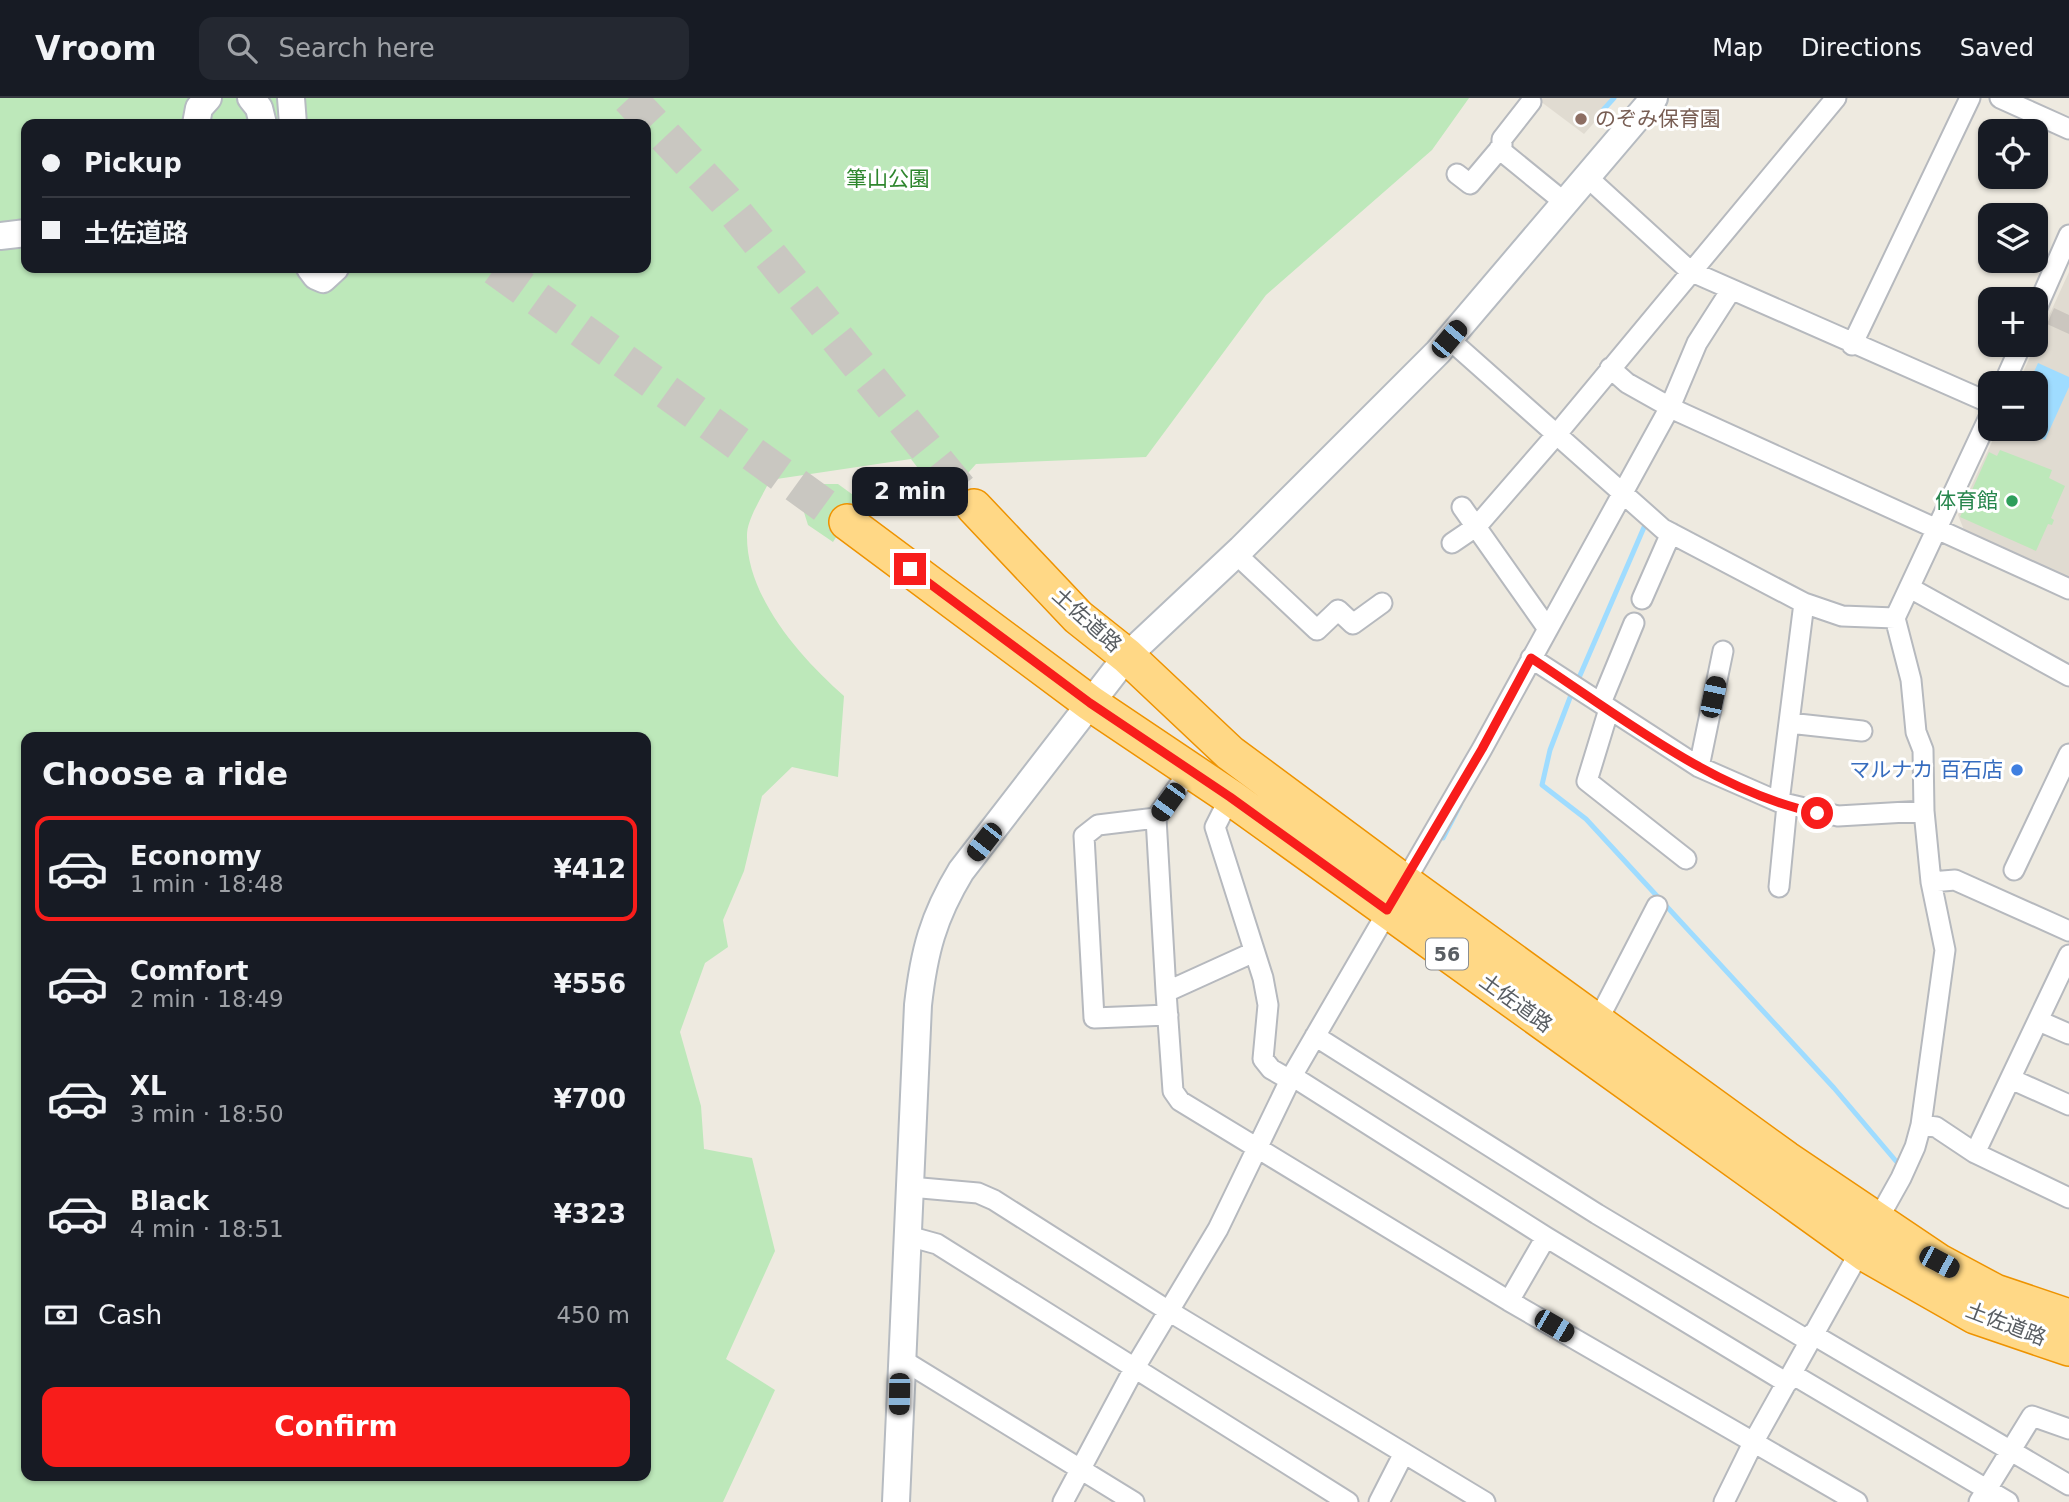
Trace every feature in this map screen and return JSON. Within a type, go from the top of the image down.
[{"type":"highway","name":"土佐道路","points":[[974,507],[1078,617],[1127,656],[1230,753],[1396,896],[1868,1235],[1975,1316],[2069,1348]]},
{"type":"highway","name":"土佐道路","points":[[847,522],[1090,703],[1230,797],[1396,896],[1597,1022],[1786,1159],[1868,1235],[1939,1262],[1995,1292],[2069,1317]]},
{"type":"street","points":[[197,119],[199,108],[208,98]]},
{"type":"street","points":[[251,98],[261,119]]},
{"type":"street","points":[[291,98],[293,119]]},
{"type":"street","points":[[897,1502],[918,1005],[928,939],[940,906],[961,871],[1127,656],[1236,554],[1449,339],[1654,98]]},
{"type":"street","points":[[1452,543],[1477,526],[1556,435],[1836,98]]},
{"type":"street","points":[[1852,345],[1970,98]]},
{"type":"street","points":[[2000,98],[2069,129]]},
{"type":"street","points":[[1457,174],[1470,184],[1499,149],[1502,139],[1531,102]]},
{"type":"street","points":[[1499,149],[1564,202]]},
{"type":"street","points":[[1586,176],[1690,271],[1978,399]]},
{"type":"street","points":[[0,236],[21,234]]},
{"type":"street","points":[[2046,287],[2069,235]]},
{"type":"street","points":[[314,273],[323,279],[330,273]]},
{"type":"street","points":[[1063,1502],[1167,1310],[1218,1229],[1291,1078],[1548,629],[1670,407],[1697,343],[1731,290]]},
{"type":"street","points":[[1449,339],[1622,496],[1671,533],[1804,603],[1842,616],[1895,618]]},
{"type":"street","points":[[1610,368],[1627,383],[1670,407],[2069,589]]},
{"type":"street","points":[[1724,1502],[1754,1441],[1906,1168],[1921,1125],[1945,950],[1931,882],[1924,811],[1923,750],[1916,732],[1911,680],[1895,618],[1978,441]]},
{"type":"street","points":[[1462,508],[1548,629]]},
{"type":"street","points":[[1642,598],[1671,533]]},
{"type":"street","points":[[1236,554],[1317,630],[1338,610],[1353,624],[1382,603]]},
{"type":"street","points":[[1910,588],[2069,676]]},
{"type":"street","points":[[1779,887],[1789,723],[1804,603]]},
{"type":"street","points":[[1634,623],[1605,706],[1587,781],[1686,859]]},
{"type":"street","points":[[1699,767],[1723,651]]},
{"type":"street","points":[[1531,658],[1699,767],[1783,803],[1838,816],[1924,811]]},
{"type":"street","points":[[1789,723],[1862,731]]},
{"type":"street","points":[[2014,870],[2069,754]]},
{"type":"street","points":[[1190,770],[1156,818],[1172,1091],[1180,1101],[1509,1301],[1857,1502]]},
{"type":"street","points":[[1230,797],[1215,827],[1268,1005],[1263,1059],[1271,1069],[1291,1078],[1546,1237],[1790,1379],[1983,1496],[2008,1502]]},
{"type":"street","points":[[1156,818],[1098,825],[1084,836],[1094,1018],[1168,1015]]},
{"type":"street","points":[[1931,882],[1955,880],[2069,931]]},
{"type":"street","points":[[1597,1022],[1657,906]]},
{"type":"street","points":[[1166,992],[1254,952]]},
{"type":"street","points":[[1975,1153],[2069,955]]},
{"type":"street","points":[[2039,1021],[2069,1034]]},
{"type":"street","points":[[1315,1036],[1597,1214],[2069,1485]]},
{"type":"street","points":[[2011,1079],[2069,1104]]},
{"type":"street","points":[[1921,1125],[1936,1127],[1975,1153],[2069,1198]]},
{"type":"street","points":[[910,1187],[978,1193],[995,1200],[1167,1310],[1486,1502]]},
{"type":"street","points":[[908,1236],[937,1244],[1348,1502]]},
{"type":"street","points":[[1509,1301],[1546,1237]]},
{"type":"street","points":[[901,1359],[1134,1502]]},
{"type":"street","points":[[1983,1496],[2032,1416],[2069,1429]]},
{"type":"street","points":[[1379,1502],[1404,1453]]},
{"type":"shaded area","name":"のぞみ保育園","points":[[1530,98],[1616,98],[1584,134],[1540,101]]},
{"type":"shaded area","points":[[2069,272],[2069,578],[1964,530],[1958,515],[1992,441],[2048,441],[2048,371],[2024,371],[2030,357],[2048,357],[2048,318]]},
{"type":"green space","name":"筆山公園","points":[[0,98],[1469,98],[1432,150],[1266,295],[1146,457],[976,464],[943,501],[911,459],[770,480],[752,515],[747,535],[749,558],[756,581],[766,603],[794,645],[844,696],[838,777],[792,767],[762,796],[744,871],[723,920],[728,947],[705,963],[680,1032],[701,1106],[704,1149],[752,1158],[775,1251],[726,1359],[775,1390],[723,1502],[0,1502]]},
{"type":"green space","name":"体育館","points":[[2000,450],[2052,470],[2049,478],[2065,486],[2051,518],[2054,520],[2052,525],[2048,524],[2036,551],[1960,517],[1989,452],[1997,456]]},
{"type":"green space","points":[[803,484],[838,484],[860,500],[833,542],[808,525],[797,490]]},
{"type":"water","points":[[2038,363],[2069,377],[2069,387],[2048,433],[2048,371],[2034,371]]},
{"type":"building","points":[[2054,308],[2069,315],[2069,334],[2048,324]]},
{"type":"waterway","points":[[1604,109],[1614,98]]},
{"type":"waterway","points":[[1578,680],[1645,525]]},
{"type":"waterway","points":[[1571,695],[1550,750],[1542,785],[1586,819],[1834,1088],[1901,1167]]},
{"type":"waterway","points":[[1443,838],[1460,805]]},
{"type":"tunnel","points":[[629,98],[649,119]]},
{"type":"tunnel","points":[[651,121],[725,200],[974,507]]},
{"type":"tunnel","points":[[502,273],[847,522]]},
{"type":"place","name":"のぞみ保育園","points":[[1581,119]]},
{"type":"place","name":"体育館","points":[[2012,501]]},
{"type":"place","name":"マルナカ 百石店","points":[[2017,770]]},
{"type":"route","points":[[910,569],[1090,703],[1230,797],[1387,910],[1482,749],[1531,658],[1699,767],[1779,802],[1817,813]]}]
